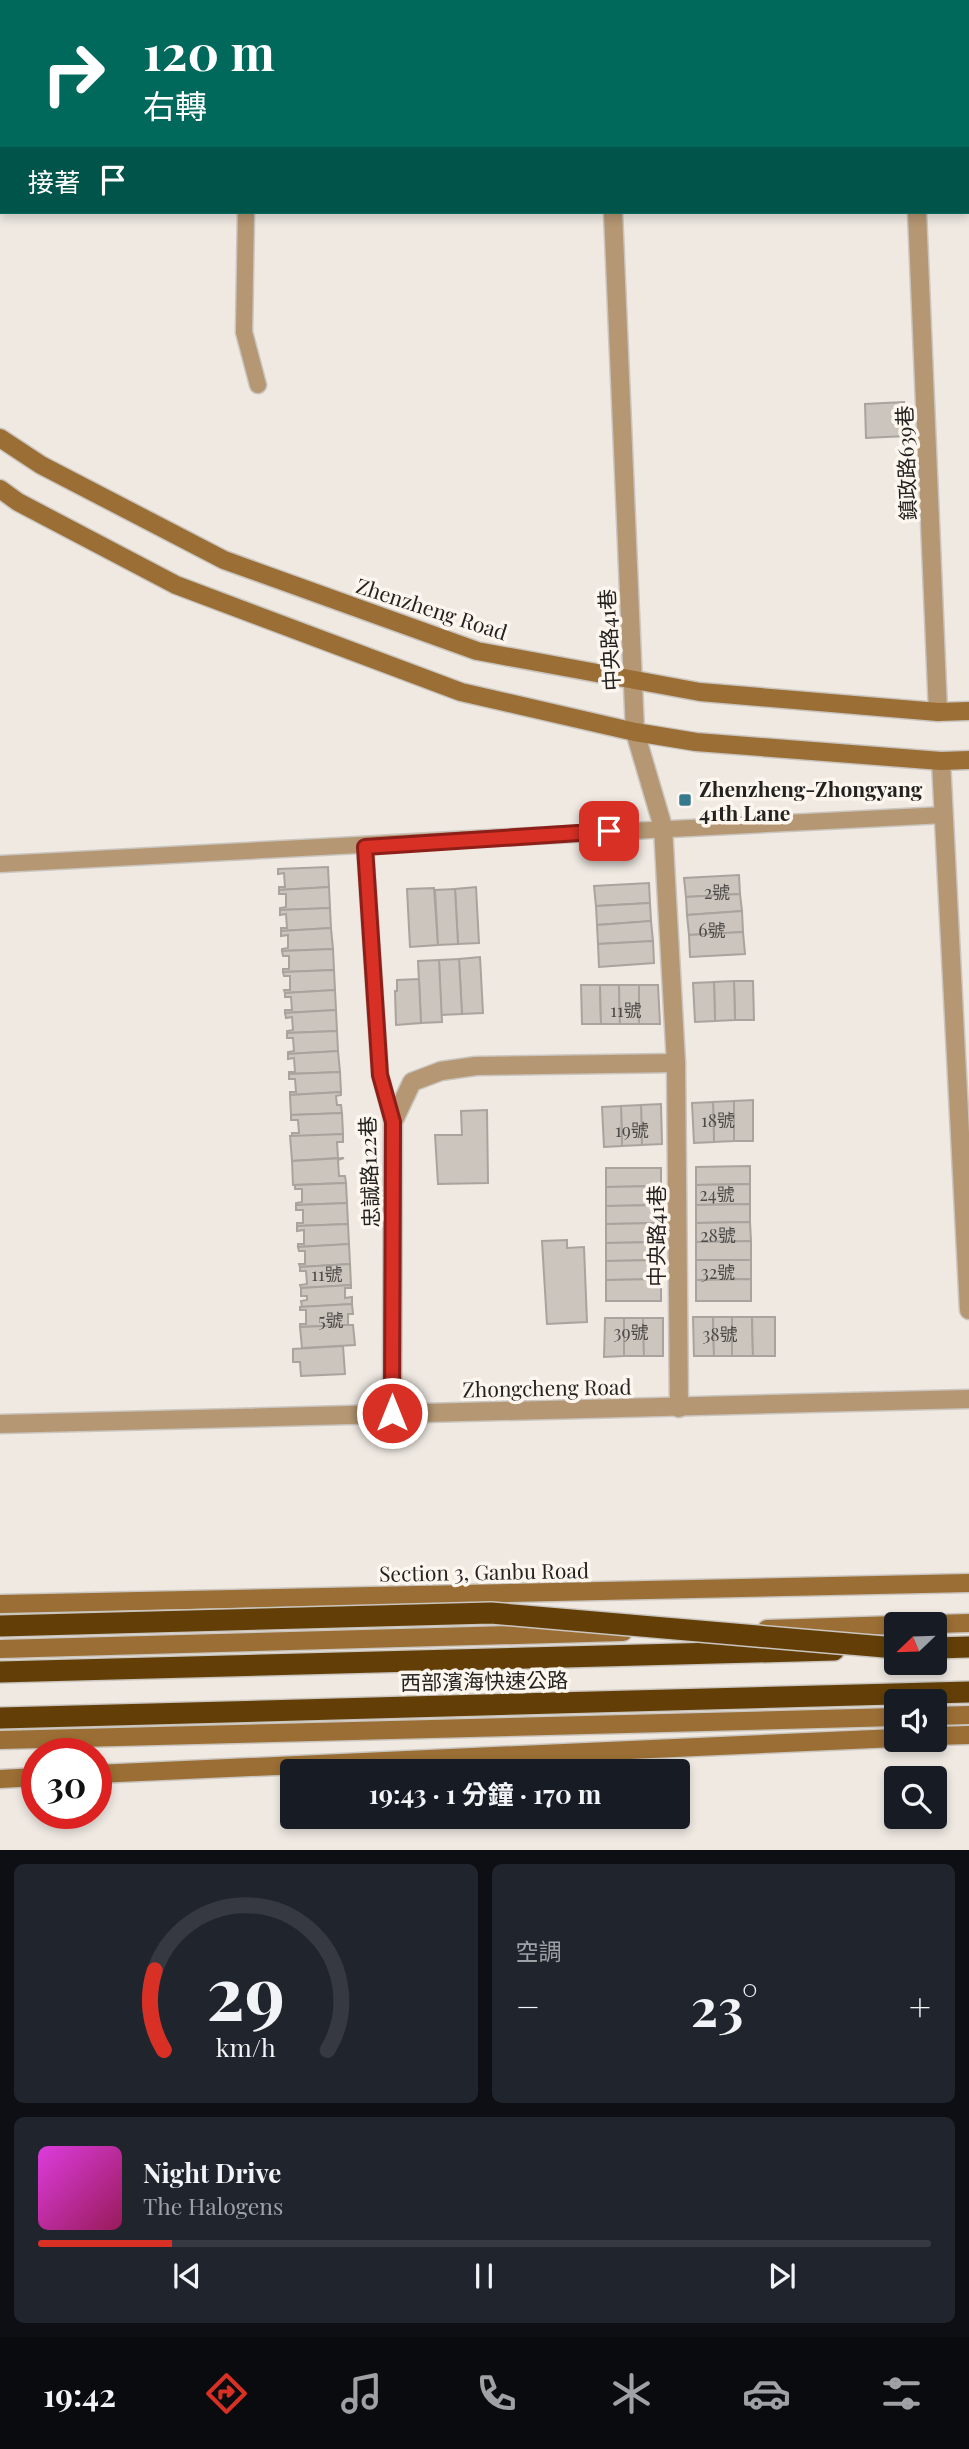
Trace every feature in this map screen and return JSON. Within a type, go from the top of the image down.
[{"type":"highway","points":[[0,1626],[491,1613],[884,1647]]},
{"type":"highway","points":[[947,1648],[969,1647]]},
{"type":"highway","name":"西部濱海快速公路","points":[[0,1672],[884,1648]]},
{"type":"highway","name":"西部濱海快速公路","points":[[1,1718],[969,1692]]},
{"type":"street","name":"中央路41巷","points":[[613,214],[635,732],[663,827],[676,1063],[679,1408]]},
{"type":"street","name":"鎮政路639巷","points":[[917,214],[938,712]]},
{"type":"street","name":"Zhenzheng Road","points":[[0,438],[41,465],[224,561],[477,651],[700,692],[938,712],[969,711]]},
{"type":"street","points":[[0,489],[18,502],[176,585],[461,692],[635,732],[696,742],[941,761],[969,760]]},
{"type":"street","points":[[941,761],[969,1310]]},
{"type":"street","points":[[393,1122],[412,1082],[441,1071],[476,1066],[676,1063]]},
{"type":"street","name":"忠誠路122巷","points":[[392,1413],[393,1122]]},
{"type":"street","name":"Zhongcheng Road","points":[[0,1424],[969,1399]]},
{"type":"street","name":"Section 3, Ganbu Road","points":[[0,1604],[969,1583]]},
{"type":"street","points":[[947,1624],[969,1623]]},
{"type":"street","points":[[0,1649],[884,1625]]},
{"type":"street","points":[[947,1716],[969,1715]]},
{"type":"street","points":[[0,1740],[884,1717]]},
{"type":"street","points":[[947,1736],[969,1735]]},
{"type":"street","points":[[112,1773],[884,1739]]},
{"type":"street","points":[[0,1779],[21,1778]]},
{"type":"lane","points":[[246,214],[244,332],[258,385]]},
{"type":"lane","points":[[0,864],[365,847],[663,827],[944,815]]},
{"type":"lane","name":"忠誠路122巷","points":[[365,847],[380,1075],[393,1122]]},
{"type":"building","points":[[904,402],[906,436],[866,438],[865,404]]},
{"type":"building","points":[[328,867],[329,887],[279,890],[279,887],[285,887],[284,873],[278,874],[278,869]]},
{"type":"building","points":[[739,875],[740,894],[686,897],[684,878]]},
{"type":"building","points":[[649,883],[650,903],[596,906],[594,886]]},
{"type":"building","points":[[329,887],[330,908],[280,910],[286,907],[286,894],[279,894],[279,890]]},
{"type":"building","points":[[476,887],[479,943],[458,944],[455,889]]},
{"type":"building","points":[[434,888],[438,945],[410,947],[407,889]]},
{"type":"building","points":[[455,889],[458,944],[438,945],[435,890]]},
{"type":"building","points":[[740,894],[742,911],[687,915],[686,897]]},
{"type":"building","points":[[650,903],[651,921],[597,925],[596,906]]},
{"type":"building","points":[[330,908],[331,928],[281,931],[281,928],[287,928],[286,914],[280,915],[280,910]]},
{"type":"building","points":[[742,911],[743,932],[689,935],[687,915]]},
{"type":"building","points":[[651,921],[653,941],[598,944],[597,925]]},
{"type":"building","points":[[331,928],[333,949],[282,951],[288,948],[288,935],[281,936],[281,931]]},
{"type":"building","points":[[743,932],[745,954],[690,957],[689,935]]},
{"type":"building","points":[[653,941],[654,963],[599,967],[598,944]]},
{"type":"building","points":[[333,949],[334,970],[283,972],[283,969],[289,969],[289,956],[283,956],[282,951]]},
{"type":"building","points":[[480,957],[483,1013],[462,1014],[459,959]]},
{"type":"building","points":[[459,959],[462,1014],[441,1015],[439,960]]},
{"type":"building","points":[[439,960],[442,1022],[421,1023],[418,961]]},
{"type":"building","points":[[334,970],[335,990],[285,993],[284,990],[290,990],[290,976],[284,976],[283,972]]},
{"type":"building","points":[[419,979],[421,1023],[396,1025],[397,980]]},
{"type":"building","points":[[734,981],[753,981],[754,1020],[735,1020]]},
{"type":"building","points":[[734,981],[735,1020],[715,1021],[714,982]]},
{"type":"building","points":[[714,982],[715,1021],[695,1022],[693,983]]},
{"type":"building","points":[[581,985],[600,985],[601,1024],[582,1024]]},
{"type":"building","points":[[600,985],[619,985],[620,1024],[601,1024]]},
{"type":"building","points":[[619,985],[639,985],[639,1024],[620,1024]]},
{"type":"building","points":[[639,985],[658,985],[660,1024],[639,1024]]},
{"type":"building","points":[[335,990],[336,1010],[285,1013],[285,1010],[292,1010],[291,997],[285,997],[285,993]]},
{"type":"building","points":[[336,1010],[337,1031],[287,1033],[293,1030],[292,1017],[286,1018],[285,1013]]},
{"type":"building","points":[[337,1031],[338,1051],[288,1054],[294,1051],[293,1038],[287,1038],[287,1033]]},
{"type":"building","points":[[338,1051],[340,1072],[289,1074],[295,1072],[294,1058],[288,1059],[288,1054]]},
{"type":"building","points":[[340,1072],[341,1092],[290,1095],[290,1092],[296,1092],[295,1079],[289,1079],[289,1074]]},
{"type":"building","points":[[341,1092],[341,1095],[336,1096],[342,1113],[291,1115],[290,1095]]},
{"type":"building","points":[[753,1100],[753,1141],[734,1141],[734,1101]]},
{"type":"building","points":[[734,1101],[734,1141],[714,1142],[713,1102]]},
{"type":"building","points":[[713,1102],[714,1142],[694,1143],[692,1103]]},
{"type":"building","points":[[661,1104],[662,1144],[642,1145],[641,1105]]},
{"type":"building","points":[[641,1105],[642,1145],[622,1146],[621,1106]]},
{"type":"building","points":[[621,1106],[622,1146],[604,1147],[602,1107]]},
{"type":"building","points":[[487,1110],[488,1183],[438,1184],[435,1135],[462,1135],[461,1111]]},
{"type":"building","points":[[342,1113],[343,1134],[292,1137],[292,1133],[299,1133],[298,1120],[291,1120],[291,1115]]},
{"type":"building","points":[[343,1134],[343,1142],[337,1142],[338,1158],[292,1161],[290,1136]]},
{"type":"building","points":[[344,1158],[338,1160],[339,1176],[345,1176],[346,1183],[293,1185],[292,1161]]},
{"type":"building","points":[[750,1166],[750,1184],[696,1185],[696,1167]]},
{"type":"building","points":[[606,1168],[661,1168],[661,1186],[606,1187]]},
{"type":"building","points":[[346,1183],[347,1203],[296,1205],[302,1202],[302,1189],[295,1189],[295,1185]]},
{"type":"building","points":[[750,1184],[750,1204],[696,1205],[696,1185]]},
{"type":"building","points":[[661,1186],[661,1205],[606,1206],[606,1187]]},
{"type":"building","points":[[347,1203],[348,1224],[297,1226],[297,1223],[303,1223],[303,1210],[296,1210],[296,1205]]},
{"type":"building","points":[[750,1204],[750,1222],[696,1223],[696,1205]]},
{"type":"building","points":[[661,1205],[661,1223],[606,1224],[606,1206]]},
{"type":"building","points":[[750,1222],[751,1241],[696,1242],[696,1223]]},
{"type":"building","points":[[661,1223],[661,1242],[606,1243],[606,1224]]},
{"type":"building","points":[[348,1224],[349,1244],[298,1247],[298,1244],[304,1244],[304,1230],[297,1231],[297,1226]]},
{"type":"building","points":[[567,1240],[567,1248],[584,1247],[587,1322],[547,1324],[542,1241]]},
{"type":"building","points":[[751,1241],[751,1260],[696,1260],[696,1242]]},
{"type":"building","points":[[661,1242],[661,1260],[606,1261],[606,1243]]},
{"type":"building","points":[[349,1244],[350,1264],[300,1267],[299,1264],[305,1264],[305,1251],[299,1251],[298,1247]]},
{"type":"building","points":[[661,1260],[661,1279],[606,1280],[606,1261]]},
{"type":"building","points":[[696,1260],[751,1260],[751,1279],[696,1280]]},
{"type":"building","points":[[350,1264],[351,1285],[301,1288],[300,1285],[307,1284],[306,1271],[300,1271],[300,1267]]},
{"type":"building","points":[[661,1279],[661,1301],[606,1301],[606,1280]]},
{"type":"building","points":[[751,1279],[751,1301],[696,1301],[696,1280]]},
{"type":"building","points":[[351,1285],[351,1288],[345,1288],[345,1298],[352,1297],[352,1304],[302,1307],[301,1301],[307,1300],[307,1296],[301,1296],[301,1288]]},
{"type":"building","points":[[352,1304],[353,1314],[348,1314],[348,1325],[300,1327],[300,1324],[306,1324],[306,1310],[300,1310],[300,1307]]},
{"type":"building","points":[[693,1317],[713,1317],[714,1356],[694,1356]]},
{"type":"building","points":[[713,1317],[732,1317],[732,1356],[714,1356]]},
{"type":"building","points":[[732,1317],[752,1317],[753,1356],[732,1356]]},
{"type":"building","points":[[752,1317],[775,1317],[775,1356],[753,1356]]},
{"type":"building","points":[[605,1318],[624,1318],[624,1356],[604,1357]]},
{"type":"building","points":[[624,1318],[643,1318],[644,1356],[624,1356]]},
{"type":"building","points":[[643,1318],[663,1318],[663,1356],[644,1356]]},
{"type":"building","points":[[353,1325],[355,1345],[302,1348],[300,1327]]},
{"type":"building","points":[[343,1346],[345,1374],[301,1376],[300,1362],[293,1362],[293,1349]]},
{"type":"place","name":"Zhenzheng-Zhongyang 41th Lane","points":[[685,800]]},
{"type":"route","points":[[392,1413],[393,1122],[380,1075],[365,847],[609,831]]}]
